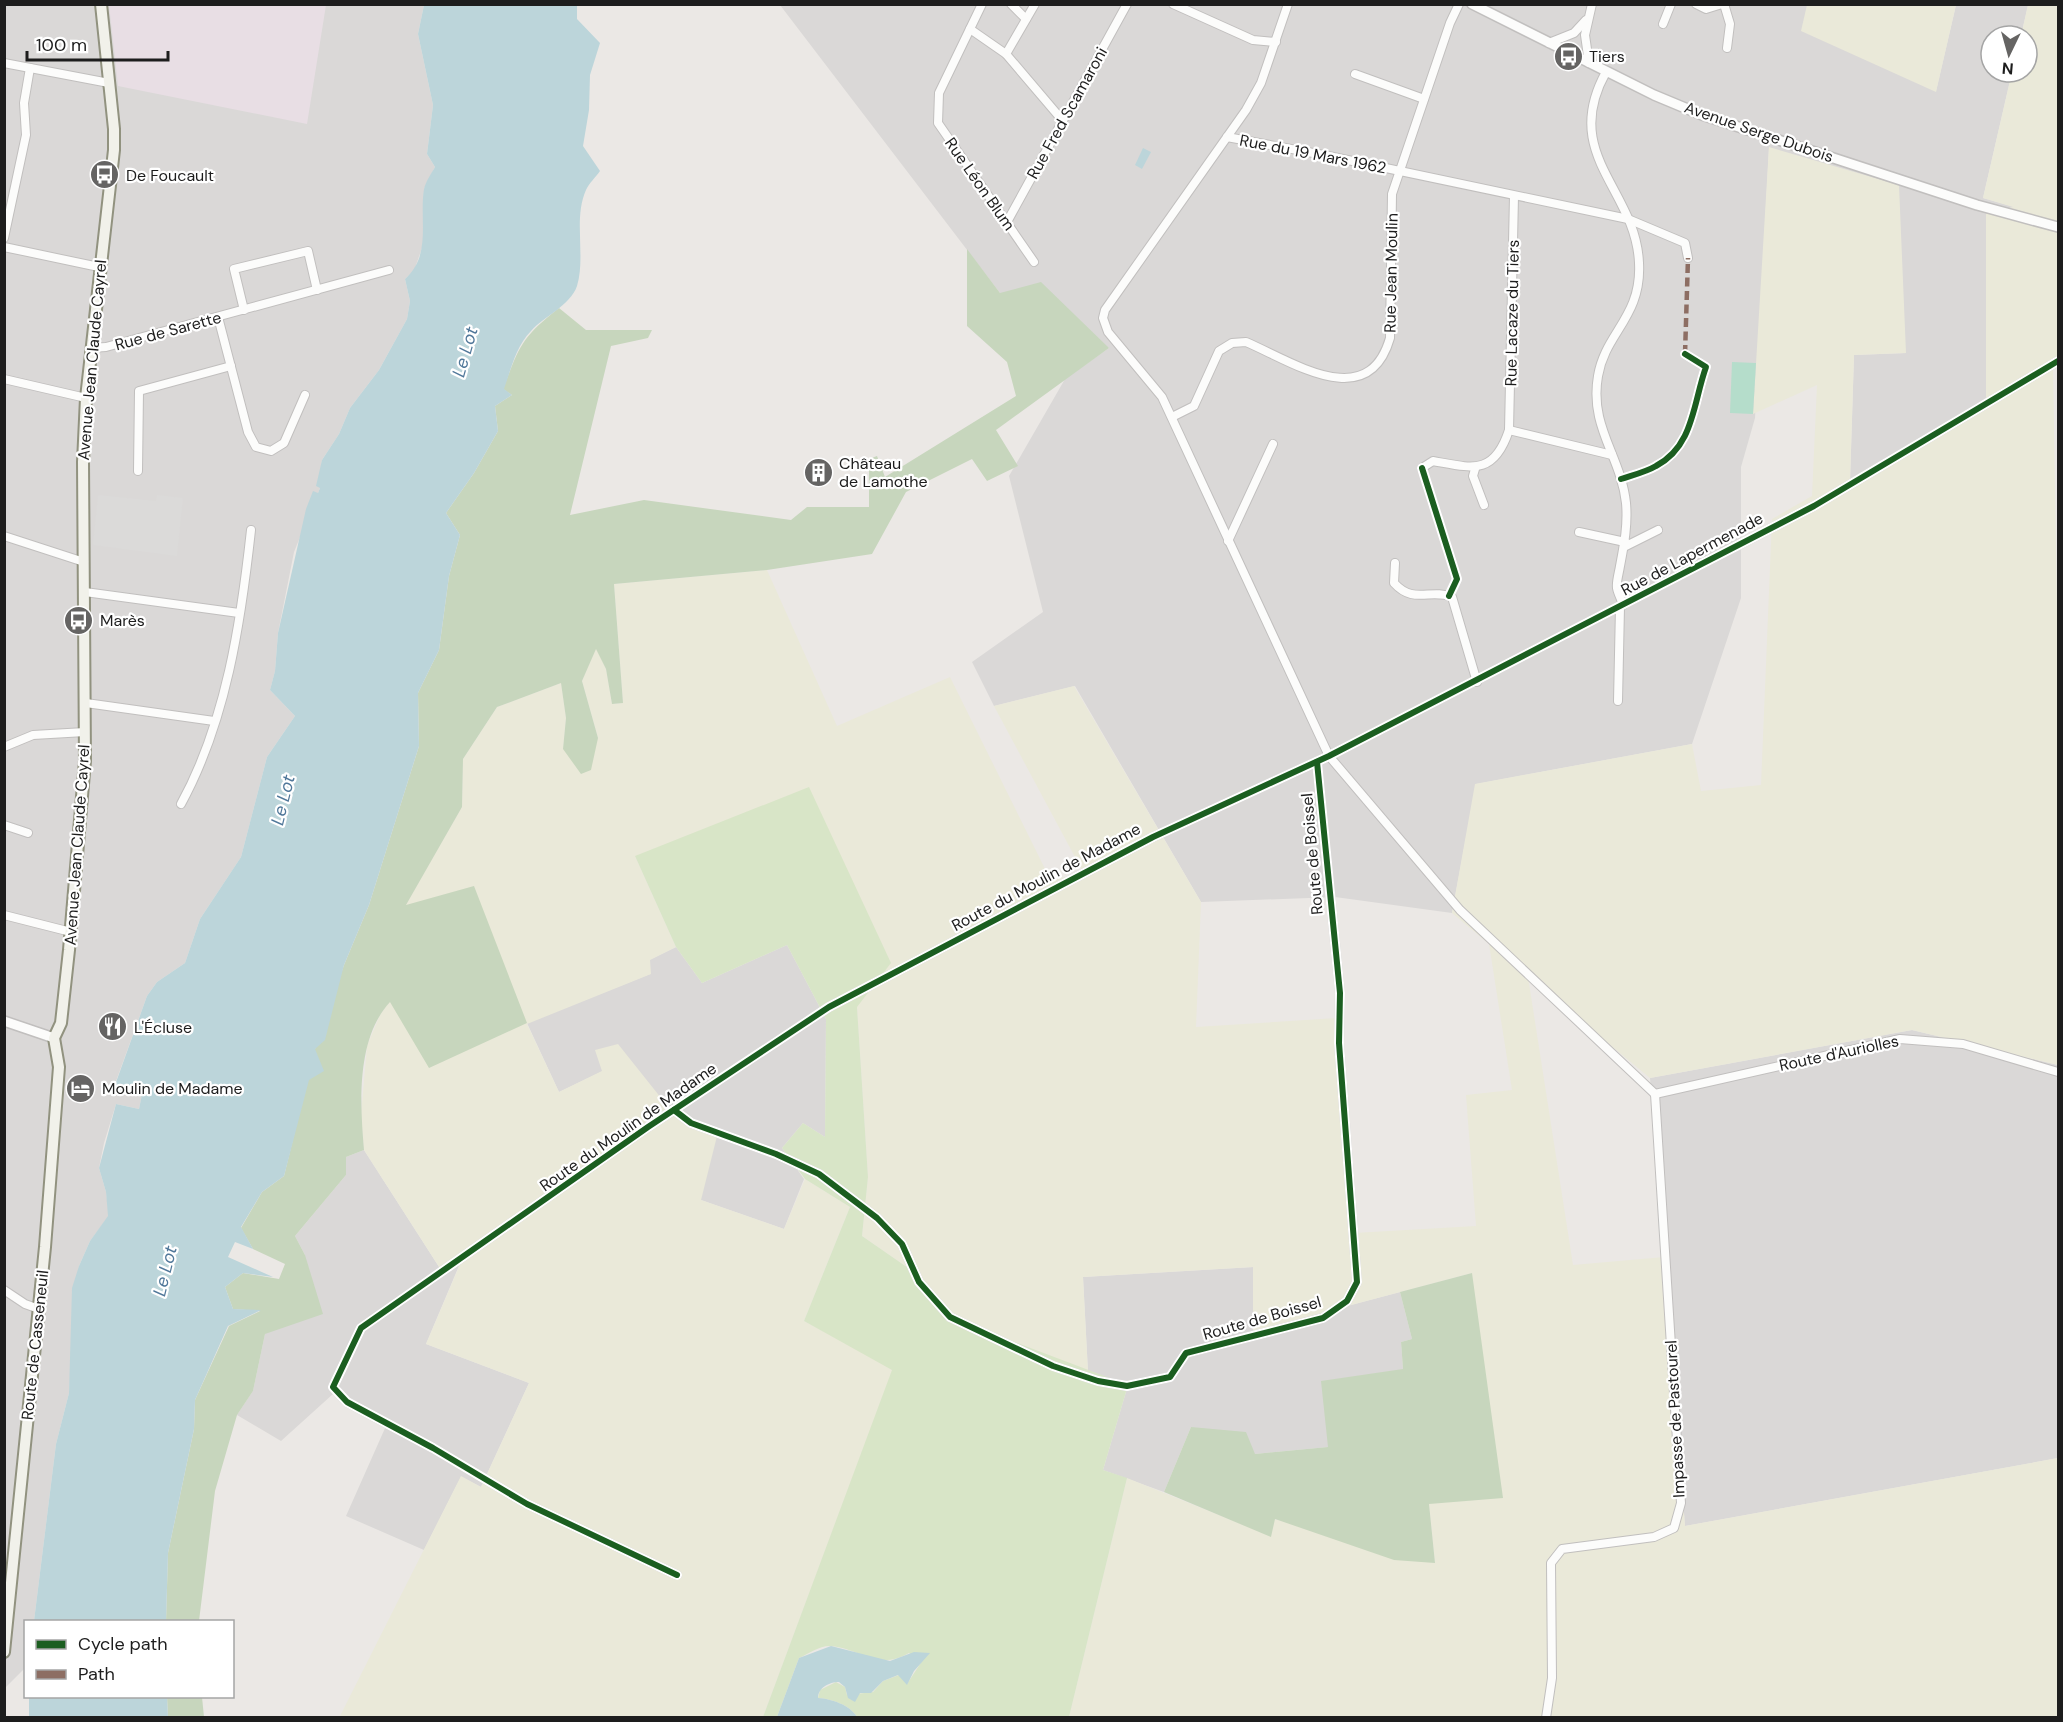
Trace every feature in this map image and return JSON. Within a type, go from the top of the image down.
[{"type":"main road","name":"Avenue Jean Claude Cayrel","points":[[54,1038],[61,1023],[71,933],[85,732],[83,462],[86,398],[114,150],[101,4]]},
{"type":"main road","name":"Route de Casseneuil","points":[[4,1652],[39,1309],[59,1067],[54,1038]]},
{"type":"street","name":"Rue Léon Blum","points":[[982,4],[939,93],[938,123],[1034,261]]},
{"type":"street","points":[[1011,4],[1026,19]]},
{"type":"street","points":[[1006,54],[1035,4]]},
{"type":"street","name":"Rue Fred Scamaroni","points":[[1007,222],[1127,4]]},
{"type":"street","points":[[1173,4],[1253,40],[1276,42]]},
{"type":"street","points":[[1288,4],[1261,82],[1227,137],[1105,310],[1103,318],[1108,332],[1162,397],[1329,756],[1460,910],[1655,1094]]},
{"type":"street","name":"Rue Jean Moulin","points":[[1172,417],[1194,406],[1219,351],[1232,344],[1246,342],[1328,377],[1342,380],[1359,377],[1374,367],[1386,353],[1390,338],[1392,194],[1450,23],[1459,4]]},
{"type":"street","name":"Avenue Serge Dubois","points":[[1472,4],[1606,72],[1702,115],[1977,205],[2058,227]]},
{"type":"street","points":[[1549,43],[1574,33],[1586,20],[1592,4]]},
{"type":"street","points":[[1663,24],[1671,4]]},
{"type":"street","points":[[1696,4],[1706,9],[1723,4],[1730,24],[1727,48]]},
{"type":"street","points":[[1586,20],[1589,63]]},
{"type":"street","points":[[970,29],[1006,54],[1063,121]]},
{"type":"street","points":[[4,63],[109,84]]},
{"type":"street","points":[[4,238],[26,135],[24,103],[30,68]]},
{"type":"street","points":[[1606,72],[1594,100],[1592,134],[1602,169],[1638,242],[1638,286],[1634,306],[1604,356],[1598,375],[1596,396],[1598,422],[1621,479],[1626,503],[1624,544],[1617,589],[1622,606]]},
{"type":"street","points":[[1355,74],[1425,99]]},
{"type":"street","name":"Rue du 19 Mars 1962","points":[[1227,137],[1399,171]]},
{"type":"street","points":[[1399,171],[1628,219],[1685,243],[1688,258]]},
{"type":"street","name":"Rue Lacaze du Tiers","points":[[1509,430],[1514,196]]},
{"type":"street","points":[[4,247],[99,267]]},
{"type":"street","name":"Rue de Sarette","points":[[244,310],[234,269],[308,251],[317,290]]},
{"type":"street","name":"Rue de Sarette","points":[[91,348],[106,347],[389,270]]},
{"type":"street","points":[[218,317],[248,432],[256,447],[271,451],[284,443],[304,395]]},
{"type":"street","points":[[1621,479],[1656,467],[1677,452],[1688,435],[1706,367],[1685,354]]},
{"type":"street","name":"Rue de Lapermenade","points":[[1329,756],[1477,682],[1696,565],[1814,506],[2058,361]]},
{"type":"street","points":[[138,471],[139,391],[231,366]]},
{"type":"street","points":[[4,380],[86,398]]},
{"type":"street","points":[[1422,468],[1433,461],[1475,469],[1493,459],[1504,446],[1509,430],[1612,455]]},
{"type":"street","points":[[1228,541],[1273,444]]},
{"type":"street","points":[[1475,469],[1473,476],[1484,505]]},
{"type":"street","points":[[180,804],[195,778],[226,686],[251,530]]},
{"type":"street","points":[[1579,532],[1624,544],[1658,530]]},
{"type":"street","points":[[4,536],[84,562]]},
{"type":"street","points":[[1395,563],[1394,583],[1402,593],[1424,597],[1441,592],[1452,597],[1477,682]]},
{"type":"street","points":[[85,592],[239,613]]},
{"type":"street","name":"Rue de Lapermenade","points":[[1618,701],[1622,606]]},
{"type":"street","points":[[86,703],[214,720]]},
{"type":"street","points":[[4,747],[33,735],[85,732]]},
{"type":"street","name":"Route du Moulin de Madame","points":[[677,1575],[527,1504],[433,1448],[347,1402],[333,1387],[361,1328],[674,1110],[829,1007],[1153,837],[1329,756]]},
{"type":"street","name":"Route de Boissel","points":[[674,1110],[691,1123],[776,1154],[819,1174],[877,1218],[902,1244],[919,1282],[950,1317],[1053,1366],[1098,1381],[1127,1386],[1161,1381],[1170,1377],[1186,1353],[1323,1318],[1347,1301],[1358,1282],[1339,1043],[1340,993],[1317,762]]},
{"type":"street","points":[[4,825],[28,833]]},
{"type":"street","points":[[4,915],[71,933]]},
{"type":"street","points":[[4,1021],[54,1038]]},
{"type":"street","name":"Route d'Auriolles","points":[[1655,1094],[1900,1039],[1963,1044],[2058,1072]]},
{"type":"street","name":"Impasse de Pastourel","points":[[1546,1718],[1552,1678],[1551,1563],[1562,1550],[1654,1537],[1674,1528],[1681,1503],[1655,1094]]},
{"type":"street","points":[[4,1290],[25,1304],[39,1309]]},
{"type":"shaded area","points":[[5,5],[424,5],[418,34],[433,105],[427,154],[435,167],[424,189],[423,245],[414,271],[405,279],[410,301],[407,319],[379,370],[350,408],[339,434],[322,460],[320,488],[294,552],[278,633],[275,671],[270,690],[295,716],[267,757],[241,857],[200,919],[185,963],[157,982],[147,996],[115,1084],[120,1086],[118,1092],[124,1089],[142,1094],[139,1109],[116,1104],[104,1143],[99,1168],[106,1192],[109,1216],[90,1241],[79,1266],[69,1393],[56,1444],[34,1620],[24,1620],[24,1669],[5,1688]]},
{"type":"shaded area","points":[[109,5],[326,5],[307,124],[118,86]]},
{"type":"shaded area","points":[[780,5],[1808,5],[1936,91],[1956,5],[2028,5],[2024,24],[1979,24],[1979,84],[2009,84],[1983,198],[2015,207],[1986,214],[1986,398],[1907,451],[1850,482],[1854,355],[1906,353],[1769,147],[1755,418],[1741,467],[1741,598],[1692,744],[1476,784],[1452,913],[1335,897],[1201,902],[1075,686],[994,706],[972,662],[1043,612],[1009,476],[1065,379],[1109,348],[1000,293]]},
{"type":"shaded area","points":[[1807,5],[1956,5],[1936,92],[1801,31]]},
{"type":"shaded area","points":[[2028,5],[2058,5],[2058,363],[2053,366],[2058,673],[2058,1065],[1912,1030],[1650,1078],[1528,977],[1573,1265],[1664,1257],[1685,1526],[2058,1458],[2058,1717],[1069,1717],[1127,1478],[1271,1536],[1274,1519],[1435,1563],[1429,1504],[1472,1273],[1253,1331],[1253,1267],[1083,1277],[1088,1372],[943,1315],[914,1272],[862,1236],[868,1177],[857,1006],[890,963],[635,856],[676,947],[650,960],[651,974],[527,1024],[559,1092],[602,1071],[595,1050],[618,1044],[673,1113],[718,1132],[701,1200],[784,1229],[805,1179],[850,1207],[804,1321],[893,1369],[763,1717],[339,1718],[461,1476],[481,1487],[529,1383],[426,1344],[461,1262],[441,1270],[364,1150],[361,1116],[367,1046],[380,1015],[390,1001],[405,906],[462,807],[463,759],[497,707],[561,683],[566,718],[563,749],[598,738],[582,681],[596,648],[606,669],[612,704],[623,703],[614,584],[767,570],[837,726],[950,677],[1051,881],[1083,872],[994,706],[1074,686],[1201,902],[1196,1027],[1337,1018],[1354,1233],[1476,1226],[1466,1095],[1512,1090],[1489,944],[1452,913],[1475,784],[1692,744],[1701,791],[1761,785],[1772,519],[1812,496],[1817,385],[1753,414],[1769,147],[1899,185],[1906,353],[1854,355],[1850,481],[1907,451],[1986,398],[1986,214],[2013,207],[1983,198],[2009,84],[2039,84],[2039,24],[2024,24]]},
{"type":"shaded area","points":[[98,495],[156,501],[157,495],[183,498],[177,556],[93,545]]},
{"type":"shaded area","points":[[787,945],[826,1019],[825,1137],[803,1123],[782,1148],[804,1179],[784,1229],[701,1200],[673,1113],[603,1071],[559,1092],[527,1023],[650,974],[649,960],[676,947],[702,983]]},
{"type":"shaded area","points":[[1912,1030],[2058,1065],[2058,1458],[1685,1526],[1650,1078]]},
{"type":"shaded area","points":[[364,1150],[441,1270],[461,1261],[426,1344],[529,1383],[481,1487],[461,1477],[424,1550],[346,1516],[386,1426],[333,1394],[281,1441],[237,1415],[253,1391],[265,1334],[305,1255],[295,1236],[346,1175],[346,1157]]},
{"type":"shaded area","points":[[1254,1267],[1253,1331],[1400,1292],[1412,1339],[1401,1342],[1403,1369],[1328,1447],[1255,1454],[1191,1427],[1164,1492],[1103,1470],[1128,1385],[1088,1372],[1083,1277]]},
{"type":"green space","points":[[967,249],[1000,293],[1041,282],[1109,348],[996,430],[1018,466],[987,481],[972,459],[906,492],[872,554],[767,570],[614,584],[623,703],[612,704],[606,669],[596,649],[582,681],[598,738],[591,770],[581,774],[563,749],[566,718],[561,683],[497,707],[463,759],[462,807],[406,905],[474,886],[527,1023],[429,1068],[390,1002],[379,1017],[371,1034],[363,1072],[364,1150],[346,1157],[346,1175],[295,1236],[305,1255],[323,1314],[265,1334],[253,1391],[237,1415],[215,1491],[199,1620],[166,1620],[168,1553],[194,1429],[195,1400],[229,1326],[260,1311],[233,1309],[225,1287],[243,1273],[279,1279],[285,1264],[253,1249],[241,1228],[262,1192],[284,1176],[315,1049],[344,965],[369,905],[419,746],[418,693],[439,650],[449,576],[460,535],[446,513],[474,473],[498,431],[495,406],[512,395],[503,389],[523,343],[559,308],[586,330],[652,330],[648,338],[611,346],[570,515],[644,500],[791,520],[807,507],[869,507],[869,459],[877,456],[885,477],[1016,396],[1007,362],[967,326]]},
{"type":"green space","points":[[1732,362],[1756,363],[1753,414],[1730,413]]},
{"type":"green space","points":[[809,787],[891,963],[857,1007],[868,1177],[862,1236],[914,1272],[943,1315],[1128,1385],[1103,1470],[1127,1478],[1069,1717],[857,1717],[840,1703],[818,1698],[820,1690],[836,1682],[845,1687],[847,1695],[873,1692],[883,1681],[899,1675],[907,1684],[922,1661],[909,1653],[888,1660],[827,1646],[799,1658],[777,1717],[763,1717],[892,1370],[804,1321],[850,1207],[805,1179],[782,1148],[803,1123],[825,1137],[826,1019],[787,945],[702,983],[676,947],[635,856]]},
{"type":"green space","points":[[1472,1273],[1503,1498],[1429,1504],[1435,1563],[1394,1560],[1275,1519],[1271,1537],[1164,1492],[1191,1427],[1246,1432],[1255,1454],[1328,1447],[1321,1381],[1403,1369],[1401,1342],[1412,1339],[1400,1292]]},
{"type":"green space","points":[[167,1698],[202,1698],[204,1717],[168,1717]]},
{"type":"water","name":"Le Lot","points":[[424,5],[577,5],[577,19],[600,43],[590,75],[589,110],[583,146],[600,171],[587,187],[582,201],[577,286],[569,299],[536,326],[521,344],[504,389],[512,395],[495,406],[498,431],[474,473],[446,513],[460,535],[449,576],[439,650],[418,693],[419,746],[369,905],[344,965],[325,1040],[315,1049],[324,1071],[309,1080],[284,1176],[262,1192],[241,1227],[253,1249],[235,1242],[228,1257],[273,1277],[243,1273],[225,1287],[233,1309],[261,1310],[228,1326],[195,1400],[194,1429],[168,1553],[166,1620],[34,1620],[56,1444],[69,1393],[72,1288],[90,1241],[108,1216],[106,1192],[99,1168],[116,1104],[139,1109],[142,1094],[124,1089],[123,1093],[118,1092],[119,1086],[115,1085],[147,996],[157,982],[185,963],[200,919],[241,857],[267,757],[295,716],[270,690],[275,671],[278,633],[306,509],[313,491],[318,493],[320,488],[316,486],[322,460],[339,434],[350,408],[379,370],[407,319],[410,301],[405,279],[413,270],[422,248],[424,189],[435,167],[427,154],[433,105],[418,34]]},
{"type":"water","points":[[1143,148],[1151,152],[1142,169],[1135,165]]},
{"type":"water","points":[[831,1646],[890,1661],[914,1652],[930,1653],[914,1671],[907,1685],[898,1675],[883,1681],[871,1693],[860,1693],[855,1702],[848,1698],[845,1687],[839,1682],[828,1684],[818,1694],[818,1698],[840,1703],[857,1717],[777,1717],[799,1658]]},
{"type":"water","points":[[29,1698],[167,1698],[168,1717],[29,1717]]},
{"type":"marked path","points":[[1685,354],[1688,258]]},
{"type":"cycle path","points":[[1621,479],[1656,466],[1669,457],[1685,435],[1706,367],[1685,354]]},
{"type":"cycle path","points":[[677,1575],[527,1504],[433,1448],[347,1402],[333,1387],[361,1328],[648,1127],[829,1007],[1153,837],[1329,756],[1814,506],[2058,361]]},
{"type":"cycle path","points":[[1422,468],[1457,579],[1449,596]]},
{"type":"cycle path","points":[[674,1110],[691,1123],[776,1154],[819,1174],[877,1218],[902,1244],[919,1282],[950,1317],[1053,1366],[1098,1381],[1127,1386],[1170,1377],[1186,1353],[1323,1318],[1347,1301],[1357,1282],[1339,1043],[1340,993],[1317,762]]},
{"type":"place","name":"Tiers","points":[[1568,56]]},
{"type":"place","name":"De Foucault","points":[[105,175]]},
{"type":"place","name":"Château de Lamothe","points":[[818,472]]},
{"type":"place","name":"Marès","points":[[79,620]]},
{"type":"place","name":"L'Écluse","points":[[113,1027]]},
{"type":"place","name":"Moulin de Madame","points":[[81,1088]]}]
